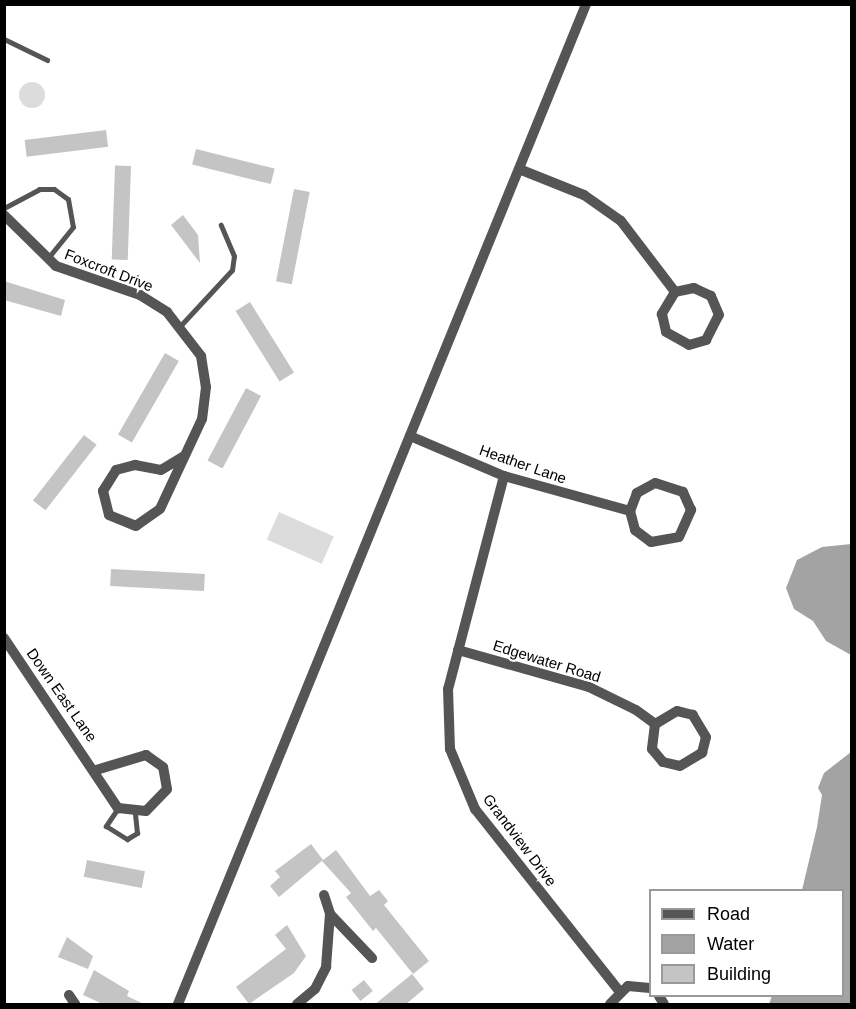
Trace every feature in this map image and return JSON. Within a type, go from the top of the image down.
[{"type":"street","points":[[178,1005],[586,4]]},
{"type":"street","points":[[519,169],[603,206],[634,235],[675,292]]},
{"type":"street","name":"Foxcroft Drive","points":[[4,215],[47,260],[81,278],[140,295],[181,325],[201,356],[206,387],[202,419],[184,456],[151,520],[126,525],[110,515],[102,491],[116,470],[135,465],[160,470],[184,456]]},
{"type":"street","points":[[694,288],[711,297],[719,315],[706,340],[689,345],[666,332],[662,314],[675,292],[694,288]]},
{"type":"street","name":"Heather Lane","points":[[410,436],[504,476],[630,511]]},
{"type":"street","name":"Grandview Drive","points":[[504,476],[458,650],[447,718],[450,749],[467,795],[620,991]]},
{"type":"street","points":[[665,483],[682,492],[690,520],[679,537],[661,543],[635,530],[630,511],[645,486],[665,483]]},
{"type":"street","name":"Down East Lane","points":[[4,638],[96,770],[118,808]]},
{"type":"street","name":"Edgewater Road","points":[[458,650],[589,687],[655,724]]},
{"type":"street","points":[[677,711],[693,715],[706,737],[702,753],[680,766],[663,762],[652,749],[655,724],[677,711]]},
{"type":"street","points":[[96,770],[138,754],[158,761],[168,778],[165,794],[150,809],[135,813],[118,808]]},
{"type":"street","points":[[297,1005],[315,989],[326,967],[330,914],[324,896]]},
{"type":"street","points":[[330,914],[372,958]]},
{"type":"street","points":[[610,1005],[620,991],[638,985],[649,988]]},
{"type":"street","points":[[69,995],[75,1005]]},
{"type":"lane","points":[[4,39],[47,60]]},
{"type":"lane","points":[[4,208],[39,189],[54,189],[68,199],[73,227],[47,260]]},
{"type":"lane","points":[[181,325],[232,270],[234,256],[221,225]]},
{"type":"lane","points":[[118,808],[106,826],[127,839],[137,833],[135,813]]},
{"type":"shaded area","points":[[32,82],[41,86],[45,95],[41,104],[32,108],[23,104],[19,95],[23,86]]},
{"type":"shaded area","points":[[279,512],[334,536],[322,564],[267,539]]},
{"type":"water","points":[[852,544],[851,655],[826,641],[813,621],[794,609],[786,588],[797,560],[822,547]]},
{"type":"water","points":[[851,752],[851,1004],[769,1004],[772,997],[844,997],[844,889],[802,889],[822,795],[818,788],[824,773]]},
{"type":"building","points":[[106,130],[108,147],[27,157],[25,140]]},
{"type":"building","points":[[196,149],[275,169],[271,184],[192,165]]},
{"type":"building","points":[[115,165],[131,166],[128,260],[112,259]]},
{"type":"building","points":[[294,189],[310,192],[292,284],[276,281]]},
{"type":"building","points":[[183,215],[198,235],[200,263],[171,225]]},
{"type":"building","points":[[4,281],[65,300],[61,316],[4,300]]},
{"type":"building","points":[[250,302],[294,372],[280,381],[236,311]]},
{"type":"building","points":[[165,353],[179,361],[132,442],[118,434]]},
{"type":"building","points":[[246,388],[261,396],[223,468],[208,460]]},
{"type":"building","points":[[84,435],[97,445],[46,510],[33,500]]},
{"type":"building","points":[[111,569],[205,574],[204,591],[110,586]]},
{"type":"building","points":[[311,844],[323,860],[279,897],[270,886],[280,877],[275,871]]},
{"type":"building","points":[[336,850],[370,896],[379,890],[388,901],[384,905],[429,961],[413,974],[376,928],[373,931],[346,897],[351,893],[322,861]]},
{"type":"building","points":[[87,860],[145,871],[142,888],[84,877]]},
{"type":"building","points":[[287,925],[306,956],[294,973],[249,1004],[236,987],[286,949],[275,935]]},
{"type":"building","points":[[67,937],[93,956],[88,969],[58,957]]},
{"type":"building","points":[[94,970],[129,991],[127,996],[146,1005],[105,1005],[83,995]]},
{"type":"building","points":[[412,974],[424,989],[405,1005],[374,1005]]},
{"type":"building","points":[[364,980],[373,991],[360,1001],[352,990]]}]
